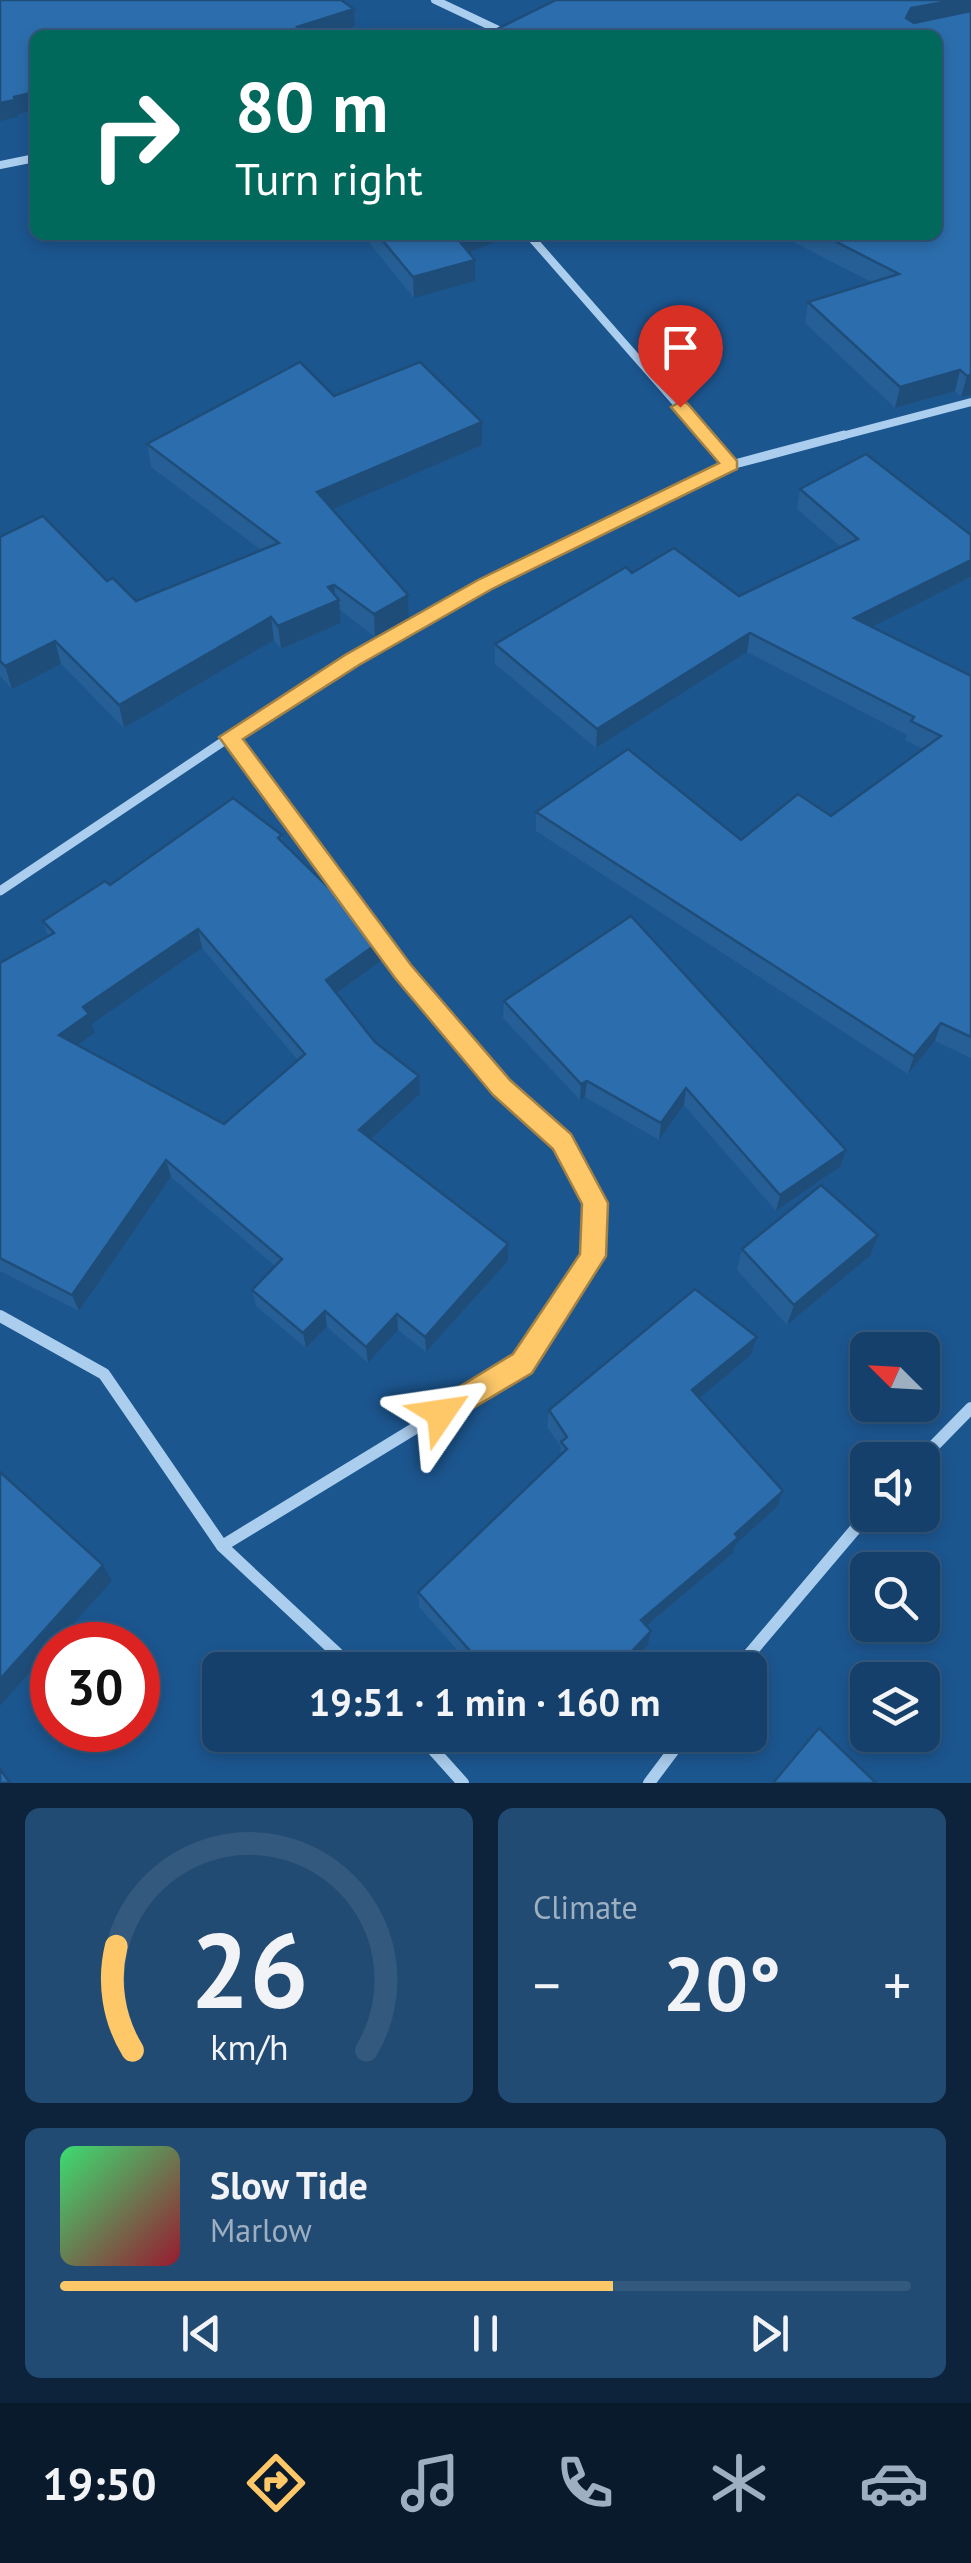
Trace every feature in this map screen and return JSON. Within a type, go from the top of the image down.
[{"type":"street","points":[[435,0],[499,30]]},
{"type":"street","points":[[0,164],[30,159]]},
{"type":"street","points":[[532,240],[731,465]]},
{"type":"street","points":[[0,891],[230,737],[352,660],[485,584],[731,465],[971,402]]},
{"type":"street","points":[[222,1546],[522,1363],[593,1256],[595,1203],[562,1142],[501,1087],[403,972],[230,737]]},
{"type":"street","points":[[0,1316],[104,1374],[222,1546],[336,1652]]},
{"type":"street","points":[[938,1442],[971,1408]]},
{"type":"street","points":[[751,1652],[853,1532]]},
{"type":"street","points":[[435,1752],[463,1783]]},
{"type":"street","points":[[649,1783],[673,1752]]},
{"type":"building","points":[[0,0],[341,0],[354,9],[297,27],[299,30],[30,30],[30,93],[0,103]]},
{"type":"building","points":[[556,0],[955,0],[911,8],[906,18],[914,23],[971,11],[971,375],[960,370],[900,387],[808,302],[899,274],[833,240],[942,240],[942,30],[495,30]]},
{"type":"building","points":[[382,240],[458,240],[475,260],[413,277]]},
{"type":"building","points":[[300,362],[334,396],[420,362],[482,422],[317,492],[408,595],[374,614],[334,585],[328,587],[339,600],[278,626],[271,617],[119,705],[55,641],[5,666],[0,661],[0,537],[43,516],[107,581],[113,578],[136,601],[279,543],[147,444]]},
{"type":"building","points":[[866,454],[971,535],[971,560],[854,618],[971,676],[971,1037],[941,1023],[914,1056],[536,812],[628,749],[741,840],[798,794],[831,816],[941,736],[911,721],[914,717],[750,633],[597,729],[495,644],[626,567],[632,573],[674,548],[739,596],[858,539],[800,489]]},
{"type":"building","points":[[233,798],[282,835],[278,838],[382,940],[326,980],[375,1042],[419,1076],[359,1130],[508,1244],[425,1337],[397,1314],[366,1347],[325,1311],[303,1333],[252,1290],[282,1259],[166,1160],[72,1295],[0,1258],[0,963],[54,933],[43,921],[105,881],[110,885]],"holes":[[[198,929],[305,1054],[224,1124],[59,1035],[89,1014],[83,1007]]]},
{"type":"building","points":[[631,916],[846,1150],[780,1195],[686,1088],[661,1123],[587,1081],[581,1084],[504,1001]]},
{"type":"building","points":[[821,1185],[878,1235],[794,1305],[742,1249]]},
{"type":"building","points":[[695,1289],[757,1337],[692,1390],[783,1491],[735,1534],[738,1538],[641,1620],[651,1631],[631,1652],[471,1652],[418,1592],[567,1449],[561,1442],[567,1437],[549,1410]]},
{"type":"building","points":[[0,1472],[103,1565],[52,1622],[30,1622],[30,1646],[0,1679]]},
{"type":"building","points":[[819,1728],[876,1783],[773,1783]]},
{"type":"building","points":[[0,1769],[10,1783],[0,1783]]},
{"type":"route","points":[[441,1413],[522,1363],[593,1256],[595,1203],[562,1142],[501,1087],[403,972],[230,737],[352,660],[485,584],[731,465],[680,407]]}]
